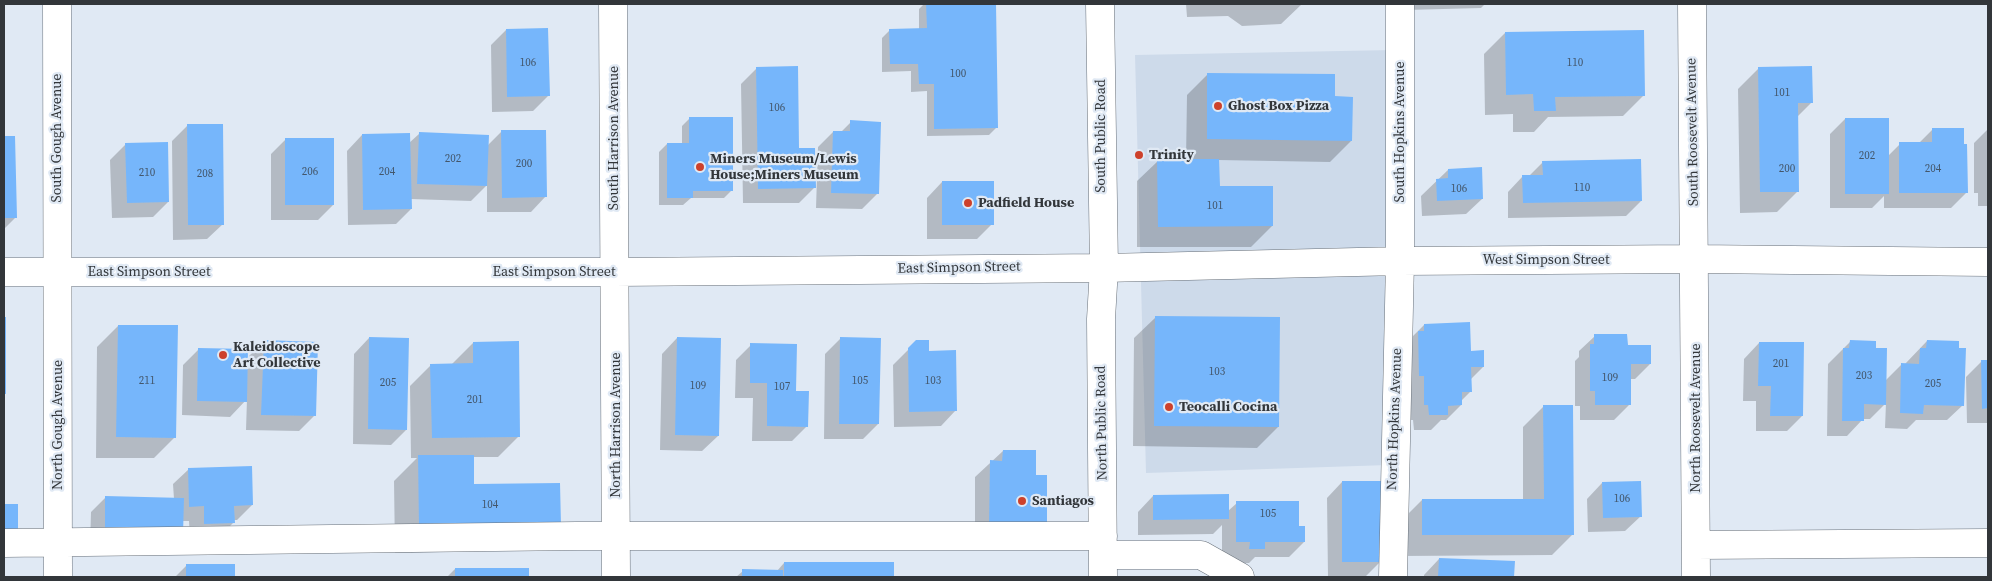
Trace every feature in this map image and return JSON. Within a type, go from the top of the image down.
[{"type":"street","name":"South Gough Avenue","points":[[57,4],[57,272]]},
{"type":"street","name":"South Harrison Avenue","points":[[613,4],[615,272]]},
{"type":"street","name":"South Public Road","points":[[1100,4],[1104,268]]},
{"type":"street","name":"South Hopkins Avenue","points":[[1400,4],[1400,261]]},
{"type":"street","name":"South Roosevelt Avenue","points":[[1692,4],[1695,260]]},
{"type":"street","name":"West Simpson Street","points":[[1104,268],[1400,261],[1695,260],[1988,262]]},
{"type":"street","name":"North Roosevelt Avenue","points":[[1695,260],[1696,577]]},
{"type":"street","name":"North Hopkins Avenue","points":[[1393,577],[1400,261]]},
{"type":"street","name":"East Simpson Street","points":[[4,272],[615,272],[1104,268]]},
{"type":"street","name":"North Public Road","points":[[1103,556],[1101,319],[1104,268]]},
{"type":"street","name":"North Gough Avenue","points":[[57,272],[58,577]]},
{"type":"street","name":"North Harrison Avenue","points":[[615,272],[616,577]]},
{"type":"street","points":[[4,543],[616,536],[1103,556],[1201,555],[1240,577]]},
{"type":"street","points":[[1696,545],[1988,543]]},
{"type":"shaded area","points":[[1393,50],[1388,465],[1146,473],[1135,55]]},
{"type":"building","points":[[926,4],[996,4],[998,128],[934,129],[934,84],[919,84],[918,64],[890,64],[889,29],[927,28]]},
{"type":"building","points":[[548,28],[550,96],[507,97],[506,29]]},
{"type":"building","points":[[1644,30],[1645,96],[1555,97],[1556,111],[1534,111],[1533,94],[1506,95],[1505,32]]},
{"type":"building","points":[[798,66],[799,148],[815,148],[816,188],[758,189],[756,67]]},
{"type":"building","points":[[1812,66],[1813,103],[1798,103],[1799,192],[1760,192],[1758,67]]},
{"type":"building","points":[[1207,73],[1335,74],[1335,96],[1353,97],[1352,141],[1207,139]]},
{"type":"building","name":"Miners Museum/Lewis House;Miners Museum","points":[[689,117],[733,117],[733,191],[693,191],[693,198],[667,198],[667,143],[689,143]]},
{"type":"building","points":[[1845,118],[1889,118],[1889,194],[1845,194]]},
{"type":"building","points":[[850,120],[881,122],[879,194],[831,193],[833,131],[850,131]]},
{"type":"building","points":[[187,124],[223,124],[224,225],[188,225]]},
{"type":"building","points":[[1932,128],[1964,128],[1964,144],[1967,144],[1968,193],[1899,193],[1899,142],[1932,142]]},
{"type":"building","points":[[501,130],[546,130],[547,197],[502,198]]},
{"type":"building","points":[[419,132],[489,135],[487,186],[417,184]]},
{"type":"building","points":[[410,133],[412,209],[363,210],[362,134]]},
{"type":"building","points":[[4,136],[15,136],[17,218],[4,218]]},
{"type":"building","points":[[285,138],[334,138],[334,205],[285,205]]},
{"type":"building","points":[[168,142],[169,202],[127,203],[125,143]]},
{"type":"building","points":[[1157,159],[1219,159],[1220,186],[1273,186],[1273,226],[1158,227]]},
{"type":"building","points":[[1641,159],[1642,201],[1523,203],[1522,175],[1543,175],[1542,161]]},
{"type":"building","points":[[1482,167],[1483,199],[1437,201],[1436,179],[1448,178],[1448,169]]},
{"type":"building","name":"Padfield House","points":[[942,181],[994,181],[994,225],[942,225]]},
{"type":"building","points":[[1155,316],[1280,317],[1279,427],[1154,426]]},
{"type":"building","points":[[4,317],[6,317],[6,394],[4,394]]},
{"type":"building","points":[[1470,322],[1471,351],[1484,350],[1484,367],[1471,367],[1472,392],[1462,392],[1462,405],[1448,406],[1448,415],[1429,415],[1428,405],[1424,405],[1424,376],[1419,376],[1418,331],[1424,331],[1424,324]]},
{"type":"building","points":[[118,325],[178,325],[176,438],[116,437]]},
{"type":"building","points":[[1594,334],[1627,334],[1628,345],[1651,345],[1651,364],[1631,364],[1631,405],[1595,405],[1595,391],[1590,391],[1590,344],[1594,344]]},
{"type":"building","points":[[369,337],[409,338],[407,430],[368,429]]},
{"type":"building","points":[[677,337],[721,338],[719,436],[675,435]]},
{"type":"building","points":[[840,337],[881,338],[879,424],[839,424]]},
{"type":"building","points":[[264,340],[318,342],[316,416],[261,415]]},
{"type":"building","points":[[916,340],[929,340],[929,351],[956,350],[957,411],[909,412],[908,348]]},
{"type":"building","points":[[1850,340],[1876,341],[1876,348],[1887,348],[1886,405],[1864,404],[1864,421],[1842,421],[1843,348],[1849,348]]},
{"type":"building","points":[[1927,340],[1959,341],[1959,348],[1966,348],[1964,406],[1924,405],[1923,414],[1900,413],[1901,363],[1919,364],[1920,348],[1926,348]]},
{"type":"building","points":[[519,341],[520,437],[432,438],[430,364],[473,363],[473,342]]},
{"type":"building","points":[[1759,342],[1804,342],[1803,416],[1770,416],[1771,386],[1758,386]]},
{"type":"building","points":[[750,343],[797,344],[796,391],[809,391],[808,427],[767,426],[767,383],[750,383]]},
{"type":"building","points":[[198,348],[248,349],[247,402],[197,401]]},
{"type":"building","points":[[1981,360],[1988,360],[1988,408],[1982,409]]},
{"type":"building","points":[[1543,405],[1573,405],[1574,535],[1422,535],[1422,499],[1544,499]]},
{"type":"building","points":[[1003,450],[1036,450],[1036,475],[1047,475],[1047,528],[989,527],[990,460],[1002,461]]},
{"type":"building","points":[[418,455],[474,455],[474,484],[560,483],[561,526],[419,528]]},
{"type":"building","points":[[252,466],[253,505],[234,506],[235,523],[204,524],[204,506],[189,507],[188,468]]},
{"type":"building","points":[[1342,481],[1382,481],[1383,562],[1342,562]]},
{"type":"building","points":[[1641,481],[1642,517],[1603,518],[1602,482]]},
{"type":"building","points":[[1229,494],[1229,519],[1153,520],[1153,495]]},
{"type":"building","points":[[105,496],[184,498],[183,535],[105,533]]},
{"type":"building","points":[[1236,501],[1299,501],[1299,526],[1305,526],[1305,542],[1265,542],[1265,549],[1249,549],[1250,542],[1236,542]]},
{"type":"building","points":[[4,504],[18,504],[18,536],[4,536]]},
{"type":"building","points":[[1439,558],[1515,561],[1514,577],[1438,577]]},
{"type":"building","points":[[784,562],[894,562],[894,577],[784,577]]},
{"type":"building","points":[[186,564],[235,564],[235,577],[186,577]]},
{"type":"building","points":[[455,568],[529,568],[529,577],[455,577]]},
{"type":"building","points":[[742,569],[783,570],[783,577],[742,577]]},
{"type":"place","name":"Ghost Box Pizza","points":[[1218,106]]},
{"type":"place","name":"Trinity","points":[[1139,155]]},
{"type":"place","name":"Miners Museum/Lewis House;Miners Museum","points":[[700,167]]},
{"type":"place","name":"Padfield House","points":[[968,203]]},
{"type":"place","name":"Kaleidoscope Art Collective","points":[[223,355]]},
{"type":"place","name":"Teocalli Cocina","points":[[1169,407]]},
{"type":"place","name":"Santiagos","points":[[1022,501]]}]
